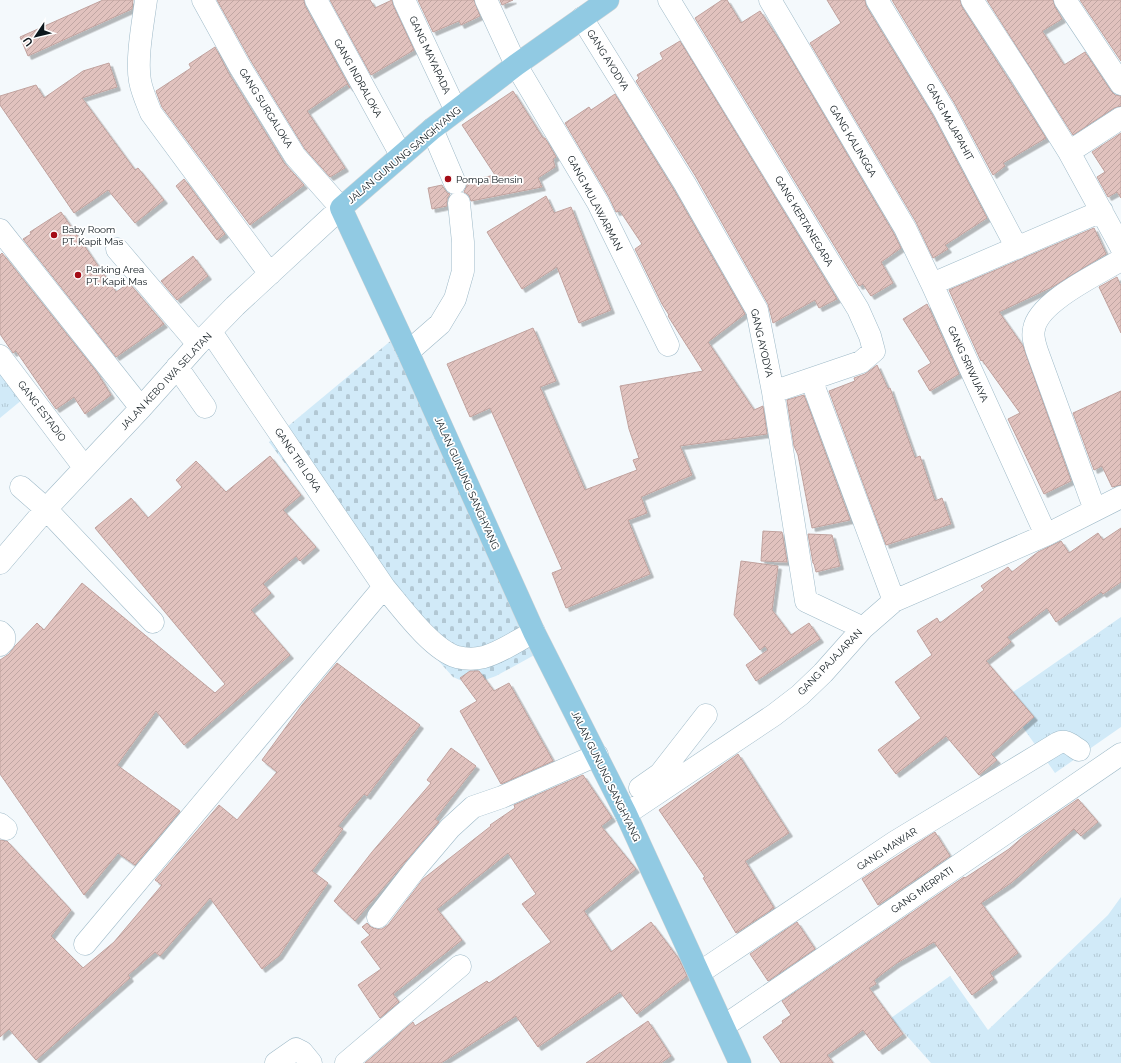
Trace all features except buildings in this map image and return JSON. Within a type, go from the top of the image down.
[{"type":"main road","name":"JALAN GUNUNG SANGHYANG","points":[[608,0],[516,65],[456,111],[400,155],[341,208],[408,352],[534,632],[623,807],[740,1063]]},
{"type":"street","points":[[146,0],[140,53],[140,80],[152,113],[270,274]]},
{"type":"street","name":"GANG SURGALOKA","points":[[203,0],[240,67],[295,156],[341,208]]},
{"type":"street","name":"GANG INDRALOKA","points":[[316,0],[400,155]]},
{"type":"street","name":"GANG MAYAPADA","points":[[404,0],[456,111]]},
{"type":"street","name":"GANG MULAWARMAN","points":[[486,0],[516,65],[598,203],[668,344]]},
{"type":"street","name":"GANG KERTANEGARA","points":[[669,0],[858,309],[870,336],[874,351],[861,362],[773,392]]},
{"type":"street","name":"GANG KALINGGA","points":[[770,0],[905,228],[932,284]]},
{"type":"street","name":"GANG MAJAPAHIT","points":[[877,0],[944,110],[1017,248]]},
{"type":"street","points":[[972,0],[1069,152],[1121,247]]},
{"type":"street","points":[[1065,0],[1121,84]]},
{"type":"street","name":"GANG AYODYA","points":[[582,18],[685,184],[757,310],[773,392],[806,601],[863,628]]},
{"type":"street","points":[[1069,152],[1121,118]]},
{"type":"street","points":[[408,352],[440,324],[455,299],[463,271],[463,242],[457,193],[432,130]]},
{"type":"street","name":"JALAN KEBO IWA SELATAN","points":[[3,554],[235,306],[341,208]]},
{"type":"street","points":[[932,284],[1102,211]]},
{"type":"street","points":[[0,230],[141,408]]},
{"type":"street","name":"GANG TRI LOKA","points":[[117,249],[204,338],[384,587],[425,633],[441,648],[456,657],[484,657],[499,651],[534,632]]},
{"type":"street","points":[[1095,510],[1036,351],[1034,329],[1037,320],[1050,304],[1121,260]]},
{"type":"street","name":"GANG SRIWIJAYA","points":[[932,284],[1046,535]]},
{"type":"street","name":"GANG ESTADIO","points":[[0,356],[84,467]]},
{"type":"street","points":[[177,367],[205,407]]},
{"type":"street","points":[[811,379],[894,601]]},
{"type":"street","points":[[20,487],[46,509],[153,622]]},
{"type":"street","points":[[1046,535],[1121,497]]},
{"type":"street","name":"GANG PAJAJARAN","points":[[623,807],[774,714],[793,700],[823,673],[863,628],[894,601],[1046,535]]},
{"type":"street","points":[[85,944],[384,587]]},
{"type":"street","points":[[0,632],[4,636],[4,641],[0,645]]},
{"type":"street","points":[[623,807],[660,774],[706,715]]},
{"type":"street","name":"GANG MAWAR","points":[[699,973],[895,842],[1058,743],[1062,741],[1065,742],[1079,750]]},
{"type":"street","name":"GANG MERPATI","points":[[724,1026],[1121,754]]},
{"type":"street","points":[[378,917],[416,868],[450,828],[473,807],[502,797],[597,755]]},
{"type":"street","points":[[346,1063],[460,966]]},
{"type":"street","points":[[276,1063],[296,1049],[302,1052],[311,1063]]},
{"type":"green space","points":[[405,329],[549,647],[496,676],[471,685],[453,677],[401,619],[269,442]]},
{"type":"green space","points":[[0,369],[23,399],[0,418]]},
{"type":"green space","points":[[1121,617],[1121,727],[1055,773],[1003,699]]},
{"type":"green space","points":[[1121,897],[1121,1063],[931,1063],[891,1018],[950,976],[988,1030],[1108,915]]},
{"type":"place","name":"Pompa Bensin","points":[[448,179]]},
{"type":"place","name":"Baby Room PT. Kapit Mas","points":[[54,235]]},
{"type":"place","name":"Parking Area PT. Kapit Mas","points":[[78,275]]}]
